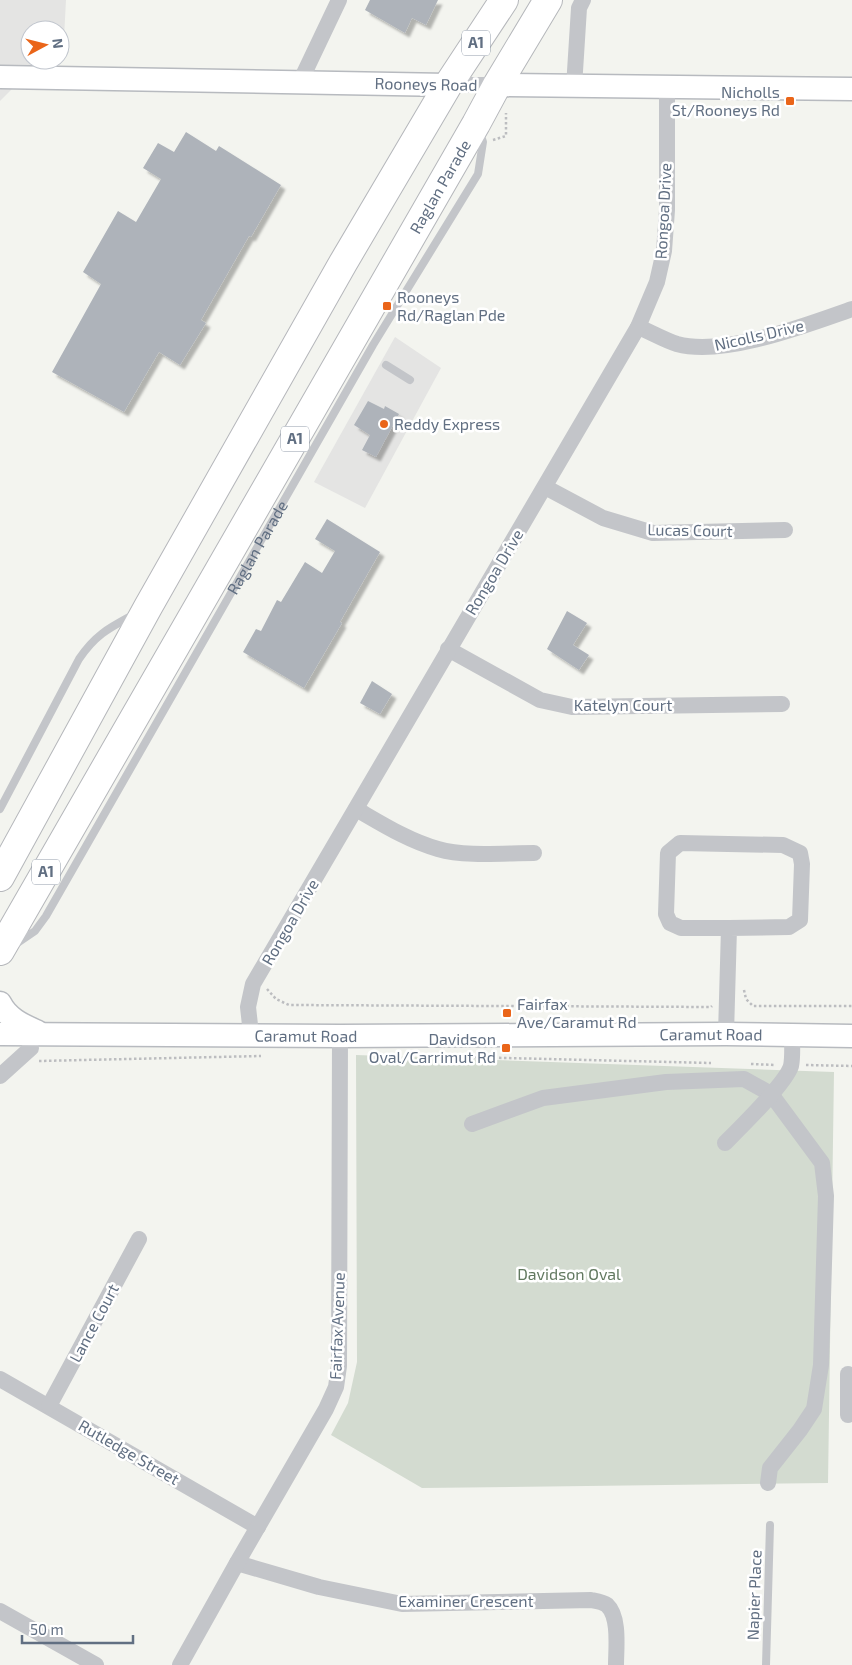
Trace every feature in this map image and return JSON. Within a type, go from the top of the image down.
[{"type":"highway","name":"Raglan Parade","points":[[0,952],[509,86],[548,0]]},
{"type":"highway","name":"A1","points":[[0,878],[148,607],[343,263],[448,85],[501,3]]},
{"type":"main road","name":"Rooneys Road","points":[[0,77],[448,85]]},
{"type":"main road","name":"Rooneys Road","points":[[509,86],[852,89]]},
{"type":"main road","points":[[0,1003],[3,1009],[36,1041]]},
{"type":"main road","name":"Caramut Road","points":[[0,1034],[36,1041],[250,1034],[340,1036],[726,1034],[852,1036]]},
{"type":"street","points":[[300,82],[339,0]]},
{"type":"street","points":[[574,87],[578,8],[583,0]]},
{"type":"street","name":"Rooneys Road","points":[[448,85],[509,86]]},
{"type":"street","name":"Rongoa Drive","points":[[250,1034],[248,1007],[253,984],[638,327],[657,282],[664,251],[667,210],[667,88]]},
{"type":"street","name":"Nicolls Drive","points":[[638,327],[677,344],[705,347],[737,344],[796,329],[852,309]]},
{"type":"street","name":"Lucas Court","points":[[545,487],[603,518],[653,533],[785,530]]},
{"type":"street","name":"Katelyn Court","points":[[448,649],[540,700],[572,706],[782,704]]},
{"type":"street","points":[[356,809],[413,840],[439,850],[465,853],[534,853]]},
{"type":"street","points":[[680,843],[783,845],[800,853],[802,864],[800,920],[789,927],[728,928],[682,928],[670,923],[666,914],[668,853],[680,843]]},
{"type":"street","points":[[726,1034],[728,928]]},
{"type":"street","points":[[725,1143],[788,1074],[791,1065],[792,1035]]},
{"type":"street","name":"Fairfax Avenue","points":[[180,1665],[326,1409],[336,1387],[339,1366],[340,1036]]},
{"type":"street","points":[[0,1076],[36,1041]]},
{"type":"street","points":[[472,1124],[543,1098],[666,1082],[744,1079],[771,1094],[822,1163],[826,1196],[821,1365],[814,1409],[770,1468],[768,1484]]},
{"type":"street","name":"Lance Court","points":[[50,1406],[139,1239]]},
{"type":"street","points":[[848,1374],[850,1394],[848,1415]]},
{"type":"street","name":"Rutledge Street","points":[[0,1379],[258,1526]]},
{"type":"street","name":"Examiner Crescent","points":[[237,1563],[319,1587],[402,1604],[591,1600],[606,1604],[613,1613],[616,1633],[616,1665]]},
{"type":"street","points":[[0,1610],[96,1665]]},
{"type":"lane","points":[[386,366],[410,380]]},
{"type":"lane","points":[[0,809],[79,659],[88,646],[105,630],[148,607]]},
{"type":"lane","name":"Napier Place","points":[[766,1665],[770,1525]]},
{"type":"path","points":[[480,133],[506,136],[506,110],[509,86]]},
{"type":"path","points":[[271,953],[265,981],[267,989],[276,999],[289,1005],[711,1007],[718,998],[720,985],[743,985],[746,999],[752,1006],[852,1006]]},
{"type":"path","points":[[16,1062],[270,1055]]},
{"type":"path","points":[[418,1056],[714,1064]]},
{"type":"path","points":[[743,1064],[852,1066]]},
{"type":"shaded area","points":[[0,0],[66,0],[65,20],[20,20],[20,70],[31,70],[0,101]]},
{"type":"shaded area","points":[[395,337],[441,368],[365,508],[314,482]]},
{"type":"green space","name":"Davidson Oval","points":[[356,1055],[834,1072],[828,1483],[422,1488],[331,1435],[348,1403],[357,1362]]},
{"type":"building","points":[[370,0],[438,0],[426,25],[412,18],[405,33],[365,10]]},
{"type":"building","points":[[186,132],[216,151],[219,146],[281,185],[251,237],[249,236],[201,320],[206,323],[180,365],[159,352],[124,412],[52,372],[101,284],[83,272],[118,211],[136,222],[161,179],[143,168],[158,143],[174,152]]},
{"type":"building","name":"Reddy Express","points":[[368,401],[384,409],[385,406],[399,414],[376,457],[362,450],[370,435],[354,425]]},
{"type":"building","points":[[327,519],[380,552],[304,688],[243,652],[256,629],[261,631],[277,600],[281,602],[305,562],[322,573],[335,551],[315,539]]},
{"type":"building","points":[[567,611],[587,623],[573,645],[589,655],[579,670],[547,649]]},
{"type":"building","points":[[372,681],[392,694],[380,714],[360,703]]},
{"type":"place","name":"Nicholls St/Rooneys Rd","points":[[790,101]]},
{"type":"place","name":"Rooneys Rd/Raglan Pde","points":[[387,306]]},
{"type":"place","name":"Reddy Express","points":[[384,424]]},
{"type":"place","name":"Fairfax Ave/Caramut Rd","points":[[507,1013]]},
{"type":"place","name":"Davidson Oval/Carrimut Rd","points":[[506,1048]]}]
